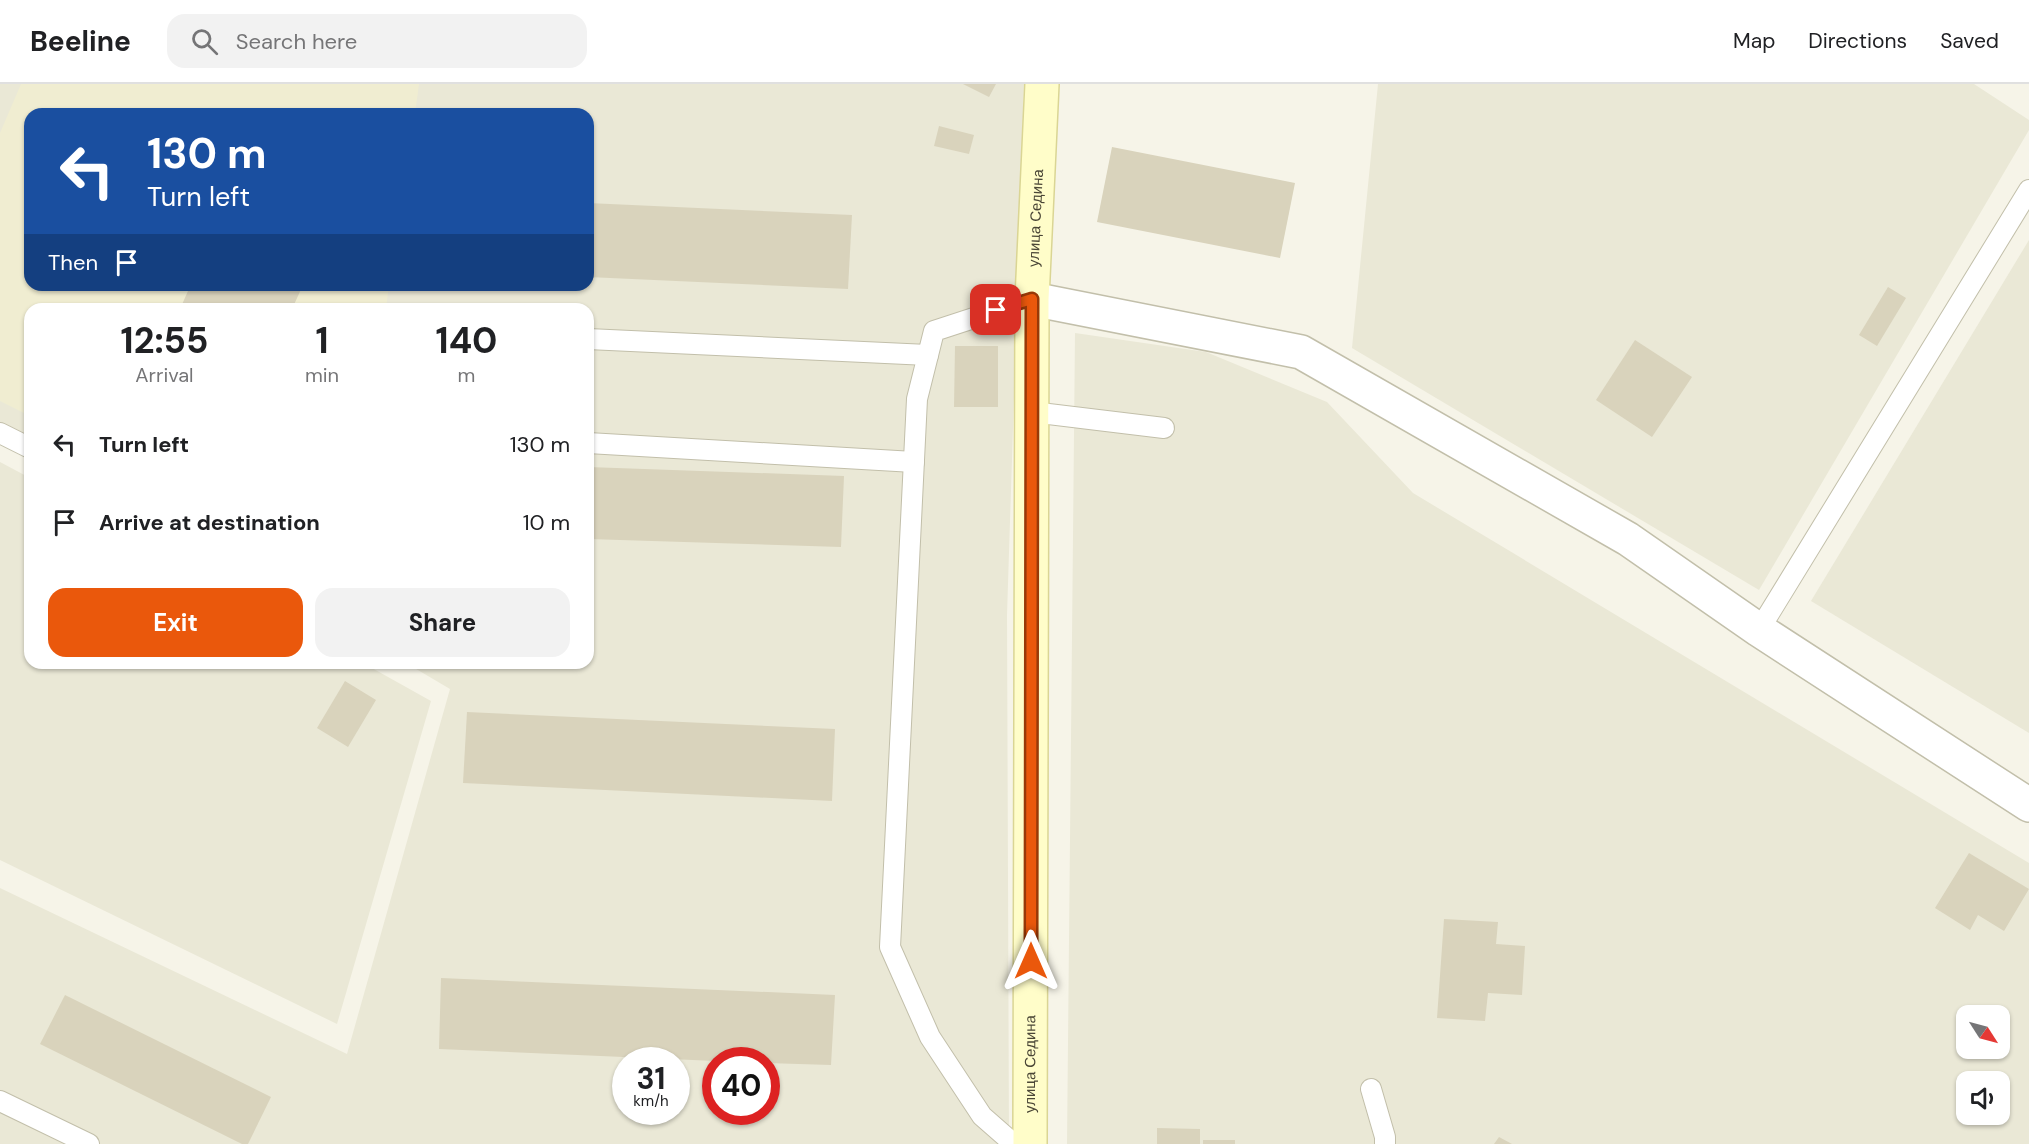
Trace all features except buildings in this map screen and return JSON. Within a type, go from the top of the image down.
[{"type":"street","name":"улица Седина","points":[[1030,1144],[1032,299],[1042,84]]},
{"type":"street","points":[[1032,299],[1301,352],[1628,539],[1759,630],[2029,805]]},
{"type":"lane","points":[[1759,630],[2029,190]]},
{"type":"lane","points":[[1014,1144],[982,1116],[930,1037],[890,947],[917,399],[934,331],[1032,299]]},
{"type":"lane","points":[[594,339],[928,355]]},
{"type":"lane","points":[[1032,412],[1164,428]]},
{"type":"lane","points":[[0,433],[24,445]]},
{"type":"lane","points":[[594,443],[914,462]]},
{"type":"lane","points":[[1371,1089],[1385,1144]]},
{"type":"lane","points":[[0,1101],[89,1144]]},
{"type":"shaded area","points":[[0,84],[1024,84],[1007,615],[1009,1144],[0,1144],[0,888],[347,1054],[450,689],[416,669],[594,669],[594,303],[24,303],[24,439],[0,425]]},
{"type":"shaded area","points":[[21,84],[419,84],[416,108],[24,108],[24,291],[388,291],[387,303],[24,303],[24,413],[0,401],[0,133]]},
{"type":"shaded area","points":[[1378,84],[1974,84],[2029,120],[2029,130],[1759,590],[1352,348]]},
{"type":"shaded area","points":[[2029,240],[2029,733],[1811,601]]},
{"type":"shaded area","points":[[1075,333],[1206,352],[1327,402],[1413,493],[2029,863],[2029,1144],[1067,1144]]},
{"type":"shaded area","points":[[0,462],[24,475],[24,669],[374,669],[431,701],[337,1024],[0,860]]},
{"type":"route","points":[[996,310],[1032,299],[1031,961]]}]
